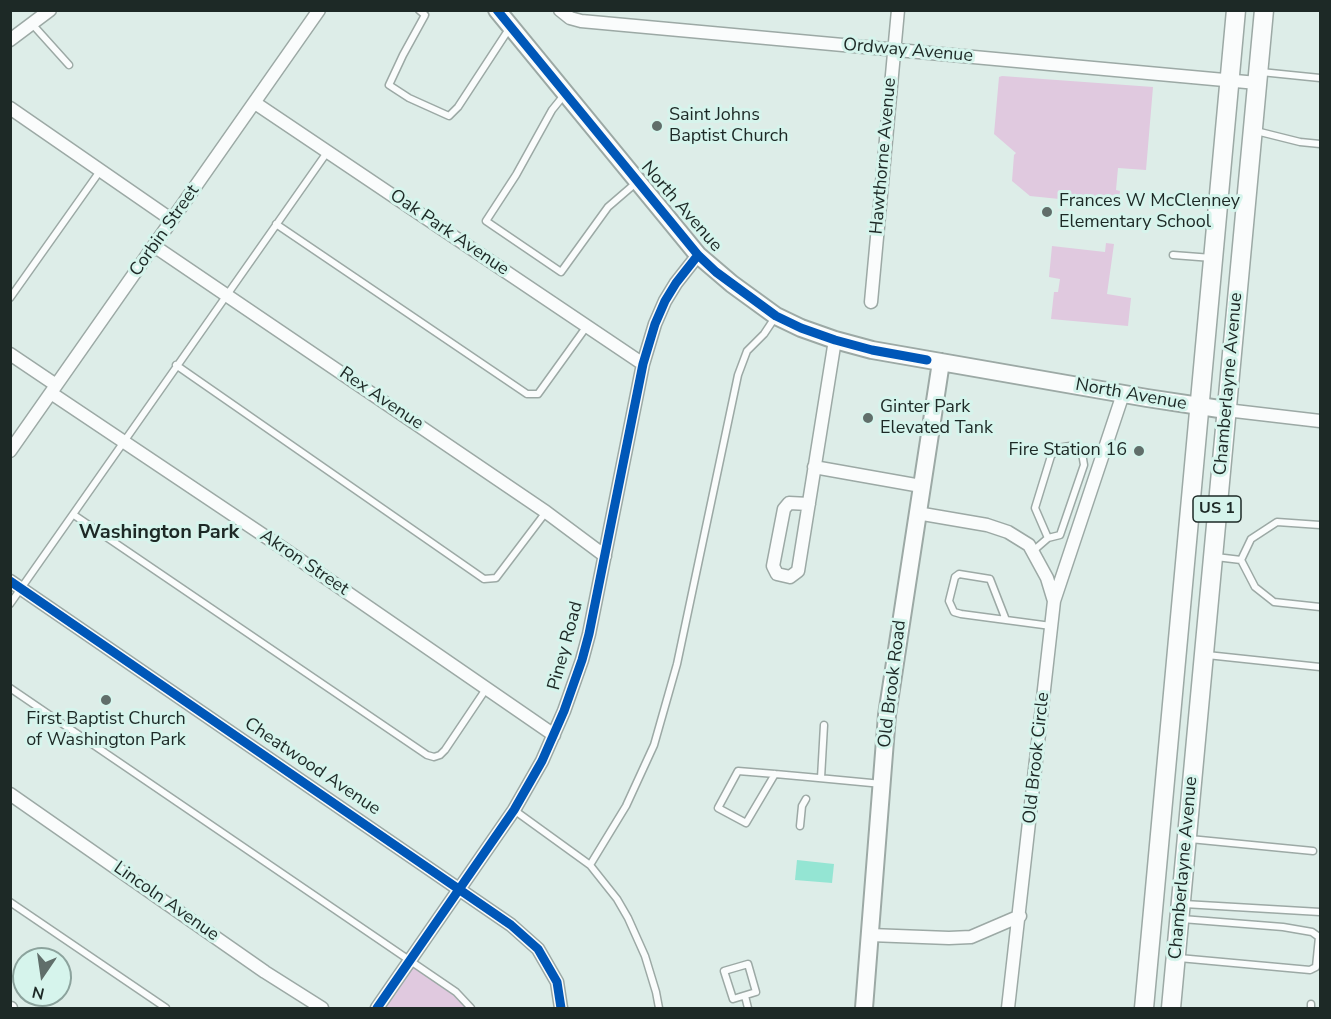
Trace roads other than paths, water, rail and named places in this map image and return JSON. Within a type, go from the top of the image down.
[{"type":"main road","name":"Chamberlayne Avenue","points":[[1144,1008],[1236,10]]},
{"type":"main road","name":"Chamberlayne Avenue","points":[[1171,1008],[1264,10]]},
{"type":"street","points":[[10,40],[50,10]]},
{"type":"street","name":"Corbin Street","points":[[10,451],[319,10]]},
{"type":"street","name":"North Avenue","points":[[497,10],[698,255],[732,284],[776,316],[835,340],[872,350],[1226,410]]},
{"type":"street","name":"Hawthorne Avenue","points":[[871,302],[898,10]]},
{"type":"street","name":"Ordway Avenue","points":[[561,12],[581,21],[1229,81],[1257,77]]},
{"type":"street","name":"Oak Park Avenue","points":[[255,103],[643,364]]},
{"type":"street","points":[[10,108],[172,220]]},
{"type":"street","name":"Rex Avenue","points":[[154,246],[546,512],[605,556]]},
{"type":"street","name":"Piney Road","points":[[378,1008],[514,810],[554,735],[582,660],[643,364],[655,324],[676,283],[698,255]]},
{"type":"street","points":[[809,504],[789,503],[784,509],[773,566],[777,574],[790,577],[798,571],[809,504],[814,467],[835,340]]},
{"type":"street","name":"Akron Street","points":[[10,354],[124,442],[554,735]]},
{"type":"street","name":"Old Brook Road","points":[[864,1008],[887,715],[916,513],[941,362]]},
{"type":"street","name":"Old Brook Circle","points":[[1008,1008],[1054,601],[1123,394]]},
{"type":"street","points":[[1226,410],[1320,421]]},
{"type":"street","points":[[814,467],[921,486]]},
{"type":"street","name":"Old Brook Circle","points":[[916,513],[987,525],[1008,532],[1029,545],[1047,578],[1054,601]]},
{"type":"street","name":"Cheatwood Avenue","points":[[16,585],[512,925],[538,949],[557,982],[561,1008]]},
{"type":"street","name":"Lincoln Avenue","points":[[10,794],[256,966],[322,1008]]},
{"type":"street","points":[[870,935],[971,937],[1020,916]]},
{"type":"lane","points":[[419,10],[425,15],[389,85],[409,98],[449,116],[458,107],[510,27]]},
{"type":"lane","points":[[33,25],[69,65]]},
{"type":"lane","points":[[1257,77],[1320,78]]},
{"type":"lane","points":[[565,94],[552,110],[516,175],[486,221],[561,272],[608,207],[638,182]]},
{"type":"lane","points":[[1252,130],[1300,142],[1320,144]]},
{"type":"lane","points":[[10,604],[16,585],[74,515],[176,365],[327,151]]},
{"type":"lane","points":[[10,298],[101,170]]},
{"type":"lane","points":[[1166,220],[1216,225]]},
{"type":"lane","points":[[276,224],[527,394],[538,394],[587,327]]},
{"type":"lane","points":[[1173,255],[1213,258]]},
{"type":"lane","points":[[590,865],[632,796],[654,745],[677,664],[738,375],[747,351],[764,334],[776,316]]},
{"type":"lane","points":[[176,365],[484,579],[496,578],[546,512]]},
{"type":"lane","points":[[1033,551],[1048,538],[1060,535],[1084,465],[1082,453],[1070,446],[1058,448],[1052,456],[1035,508],[1048,538]]},
{"type":"lane","points":[[74,515],[427,755],[434,757],[445,750],[486,689]]},
{"type":"lane","points":[[1241,560],[1251,539],[1277,522],[1320,525]]},
{"type":"lane","points":[[1213,556],[1241,560]]},
{"type":"lane","points":[[1241,560],[1255,587],[1274,602],[1320,607]]},
{"type":"lane","points":[[1006,620],[990,579],[959,574],[955,577],[949,601],[954,612],[1006,620],[1051,626]]},
{"type":"lane","points":[[1203,655],[1320,667]]},
{"type":"lane","points":[[10,688],[456,992],[471,1008]]},
{"type":"lane","points":[[821,778],[824,725]]},
{"type":"lane","points":[[775,774],[746,824],[718,808],[738,771],[775,774],[821,778],[882,784]]},
{"type":"lane","points":[[800,826],[802,806],[807,798]]},
{"type":"lane","points":[[514,810],[590,865],[617,899],[645,956],[659,1008]]},
{"type":"lane","points":[[1186,839],[1313,851]]},
{"type":"lane","points":[[10,902],[166,1008]]},
{"type":"lane","points":[[1180,911],[1320,912]]},
{"type":"lane","points":[[1175,958],[1310,970],[1316,967],[1319,937],[1312,932],[1180,911]]},
{"type":"lane","points":[[748,964],[756,992],[745,996],[733,999],[724,971],[748,964]]},
{"type":"lane","points":[[745,996],[748,1008]]},
{"type":"place","name":"Saint Johns Baptist Church","points":[[657,126]]},
{"type":"place","name":"Frances W McClenney Elementary School","points":[[1047,212]]},
{"type":"place","name":"Ginter Park Elevated Tank","points":[[868,418]]},
{"type":"place","name":"Fire Station 16","points":[[1139,451]]},
{"type":"place","name":"First Baptist Church of Washington Park","points":[[106,700]]},
{"type":"district","name":"Washington Park","points":[[159,533]]}]
